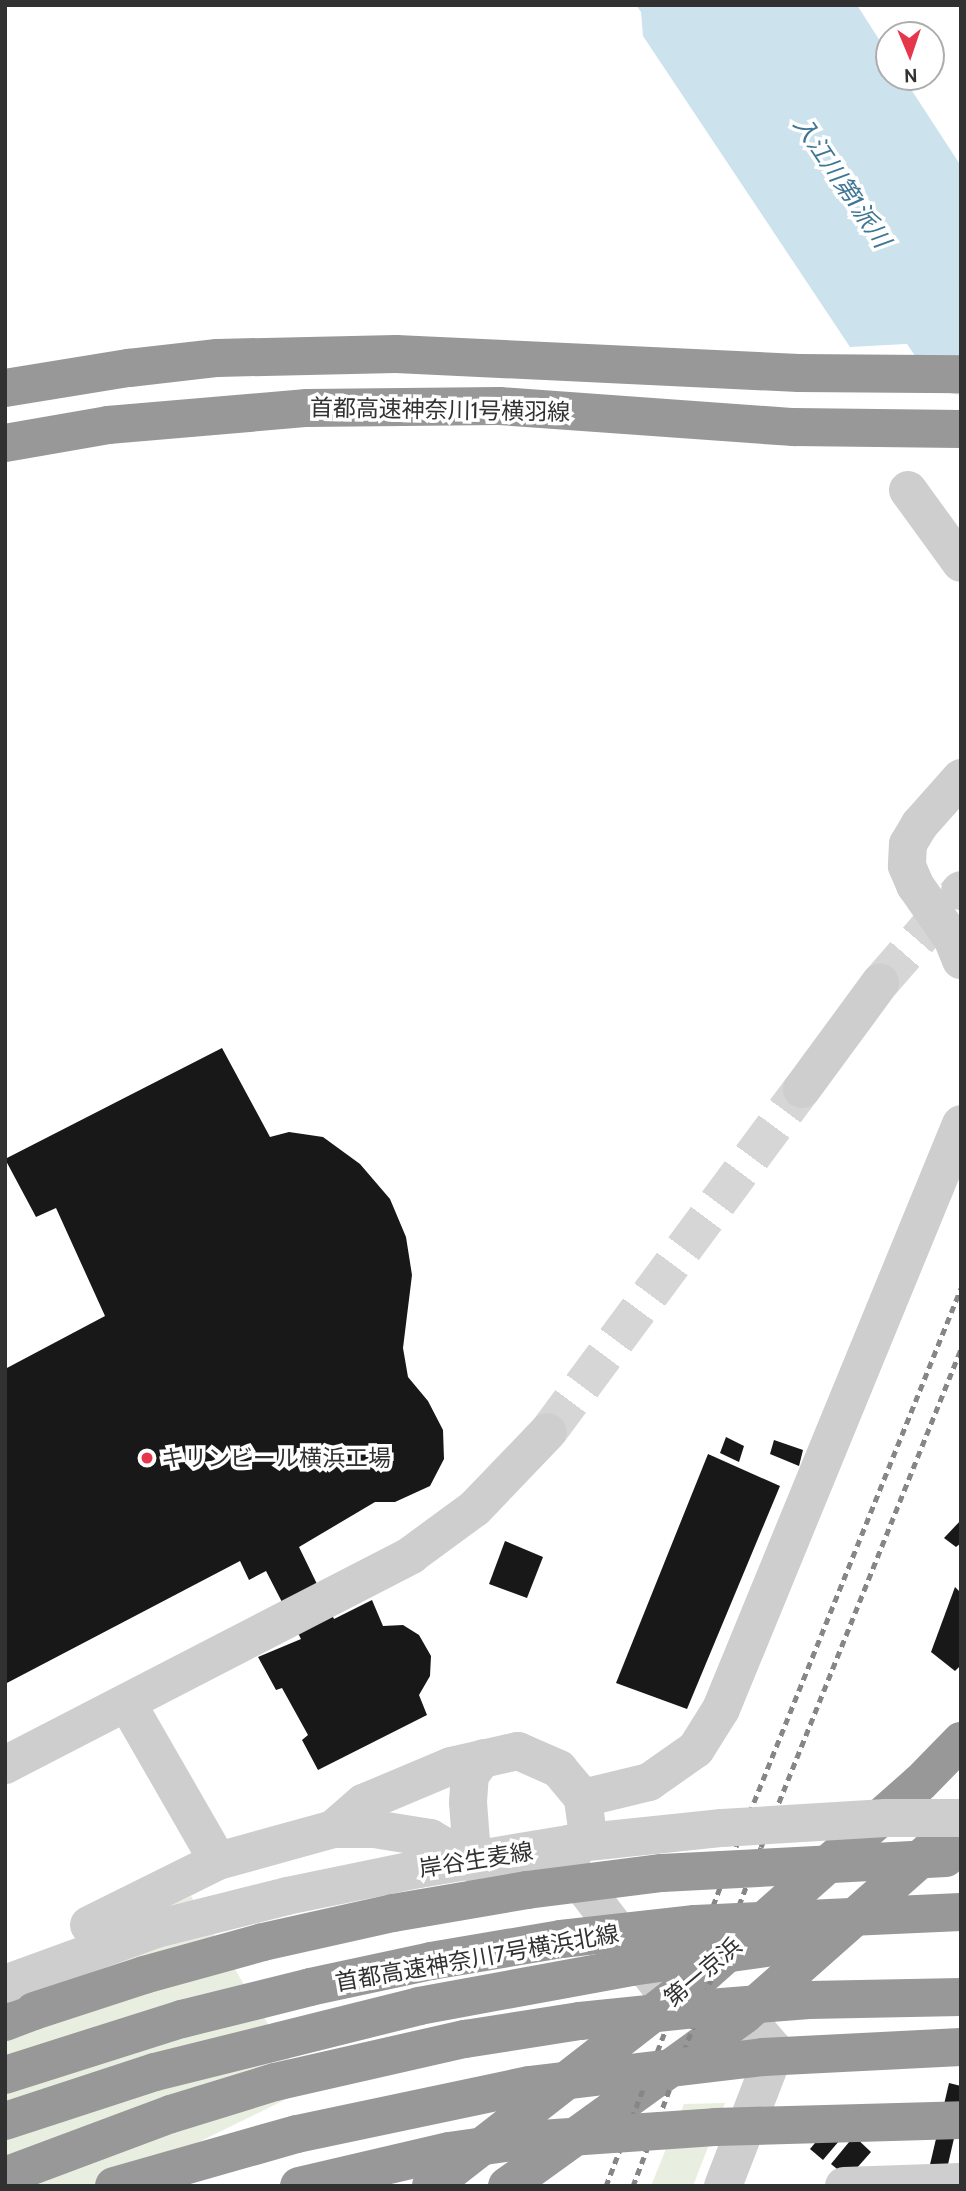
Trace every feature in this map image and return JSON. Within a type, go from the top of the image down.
[{"type":"highway","points":[[5,388],[129,368],[217,358],[383,354],[799,373],[961,374]]},
{"type":"highway","name":"首都高速神奈川1号横羽線","points":[[5,443],[108,425],[307,408],[499,406],[794,426],[961,429]]},
{"type":"highway","name":"第一京浜","points":[[430,2186],[706,1972],[920,1783],[961,1741]]},
{"type":"highway","points":[[507,2186],[744,2015],[961,1824]]},
{"type":"highway","points":[[5,2022],[144,1975],[263,1942],[393,1913],[527,1890],[662,1873],[961,1857]]},
{"type":"highway","name":"首都高速神奈川7号横浜北線","points":[[5,2075],[194,2015],[418,1964],[535,1943],[695,1924],[961,1912]]},
{"type":"highway","points":[[5,2121],[155,2072],[419,2006],[757,1948],[961,1930]]},
{"type":"highway","points":[[5,2176],[170,2114],[223,2098],[356,2062],[465,2039],[580,2021],[697,2009],[809,2000],[961,1997]]},
{"type":"highway","points":[[114,2186],[309,2131],[530,2085],[762,2057],[961,2047]]},
{"type":"highway","points":[[299,2186],[449,2151],[526,2140],[702,2128],[961,2120]]},
{"type":"street","points":[[908,490],[961,563]]},
{"type":"street","points":[[961,779],[920,824],[908,844],[907,866],[915,885],[952,938],[961,960]]},
{"type":"street","points":[[802,1090],[880,983]]},
{"type":"street","points":[[583,1798],[649,1783],[696,1749],[721,1709],[961,1124]]},
{"type":"street","points":[[5,1765],[411,1555],[475,1508],[548,1432]]},
{"type":"street","points":[[127,1703],[218,1861]]},
{"type":"street","points":[[89,1926],[218,1861],[332,1829],[374,1829],[430,1838],[482,1868],[517,1881],[538,1879],[567,1865],[587,1828],[583,1798],[559,1769],[518,1751],[451,1766],[363,1803],[332,1829]]},
{"type":"street","points":[[482,1868],[471,1842],[468,1802],[470,1775],[483,1758]]},
{"type":"street","name":"岸谷生麦線","points":[[5,1984],[156,1929],[287,1896],[419,1868],[569,1844],[722,1828],[886,1818],[961,1818]]},
{"type":"street","points":[[567,1865],[670,1999]]},
{"type":"street","points":[[723,2186],[775,2051],[744,2015]]},
{"type":"street","points":[[844,2186],[961,2182]]},
{"type":"shaded area","points":[[191,1896],[307,2089],[109,2186],[5,2186],[5,1985]]},
{"type":"shaded area","points":[[725,2103],[693,2186],[651,2186],[684,2104]]},
{"type":"water","points":[[636,5],[857,5],[875,33],[875,91],[912,91],[961,166],[961,341],[850,347],[643,36],[641,12]]},
{"type":"building","points":[[222,1048],[270,1137],[289,1132],[323,1137],[360,1164],[390,1199],[406,1237],[412,1275],[403,1348],[408,1377],[428,1401],[443,1430],[444,1459],[430,1486],[395,1502],[375,1502],[299,1547],[334,1619],[372,1600],[383,1626],[403,1625],[419,1635],[431,1656],[430,1676],[419,1695],[427,1715],[318,1770],[302,1740],[308,1735],[282,1688],[276,1690],[258,1657],[301,1639],[266,1571],[249,1580],[240,1561],[5,1684],[5,1369],[105,1316],[56,1208],[36,1217],[5,1159]]},
{"type":"building","points":[[726,1437],[744,1446],[739,1462],[720,1453]]},
{"type":"building","points":[[774,1440],[803,1450],[799,1466],[770,1454]]},
{"type":"building","points":[[708,1454],[780,1486],[687,1709],[616,1683]]},
{"type":"building","points":[[961,1520],[961,1543],[956,1547],[944,1538]]},
{"type":"building","points":[[505,1541],[543,1557],[527,1598],[489,1584]]},
{"type":"building","points":[[955,1587],[961,1593],[961,1665],[955,1671],[931,1652]]},
{"type":"building","points":[[949,2083],[961,2086],[961,2108],[943,2186],[925,2186]]},
{"type":"building","points":[[826,2130],[839,2141],[823,2160],[810,2149]]},
{"type":"building","points":[[854,2136],[871,2152],[848,2178],[831,2164]]},
{"type":"waterway","name":"入江川第1派川","points":[[894,258],[961,358]]},
{"type":"tunnel","points":[[880,983],[959,892]]},
{"type":"tunnel","points":[[548,1432],[802,1089]]},
{"type":"railway","points":[[606,2186],[727,1869],[961,1288]]},
{"type":"railway","points":[[633,2186],[761,1847],[961,1349]]},
{"type":"place","name":"キリンビール横浜工場","points":[[147,1458]]}]
